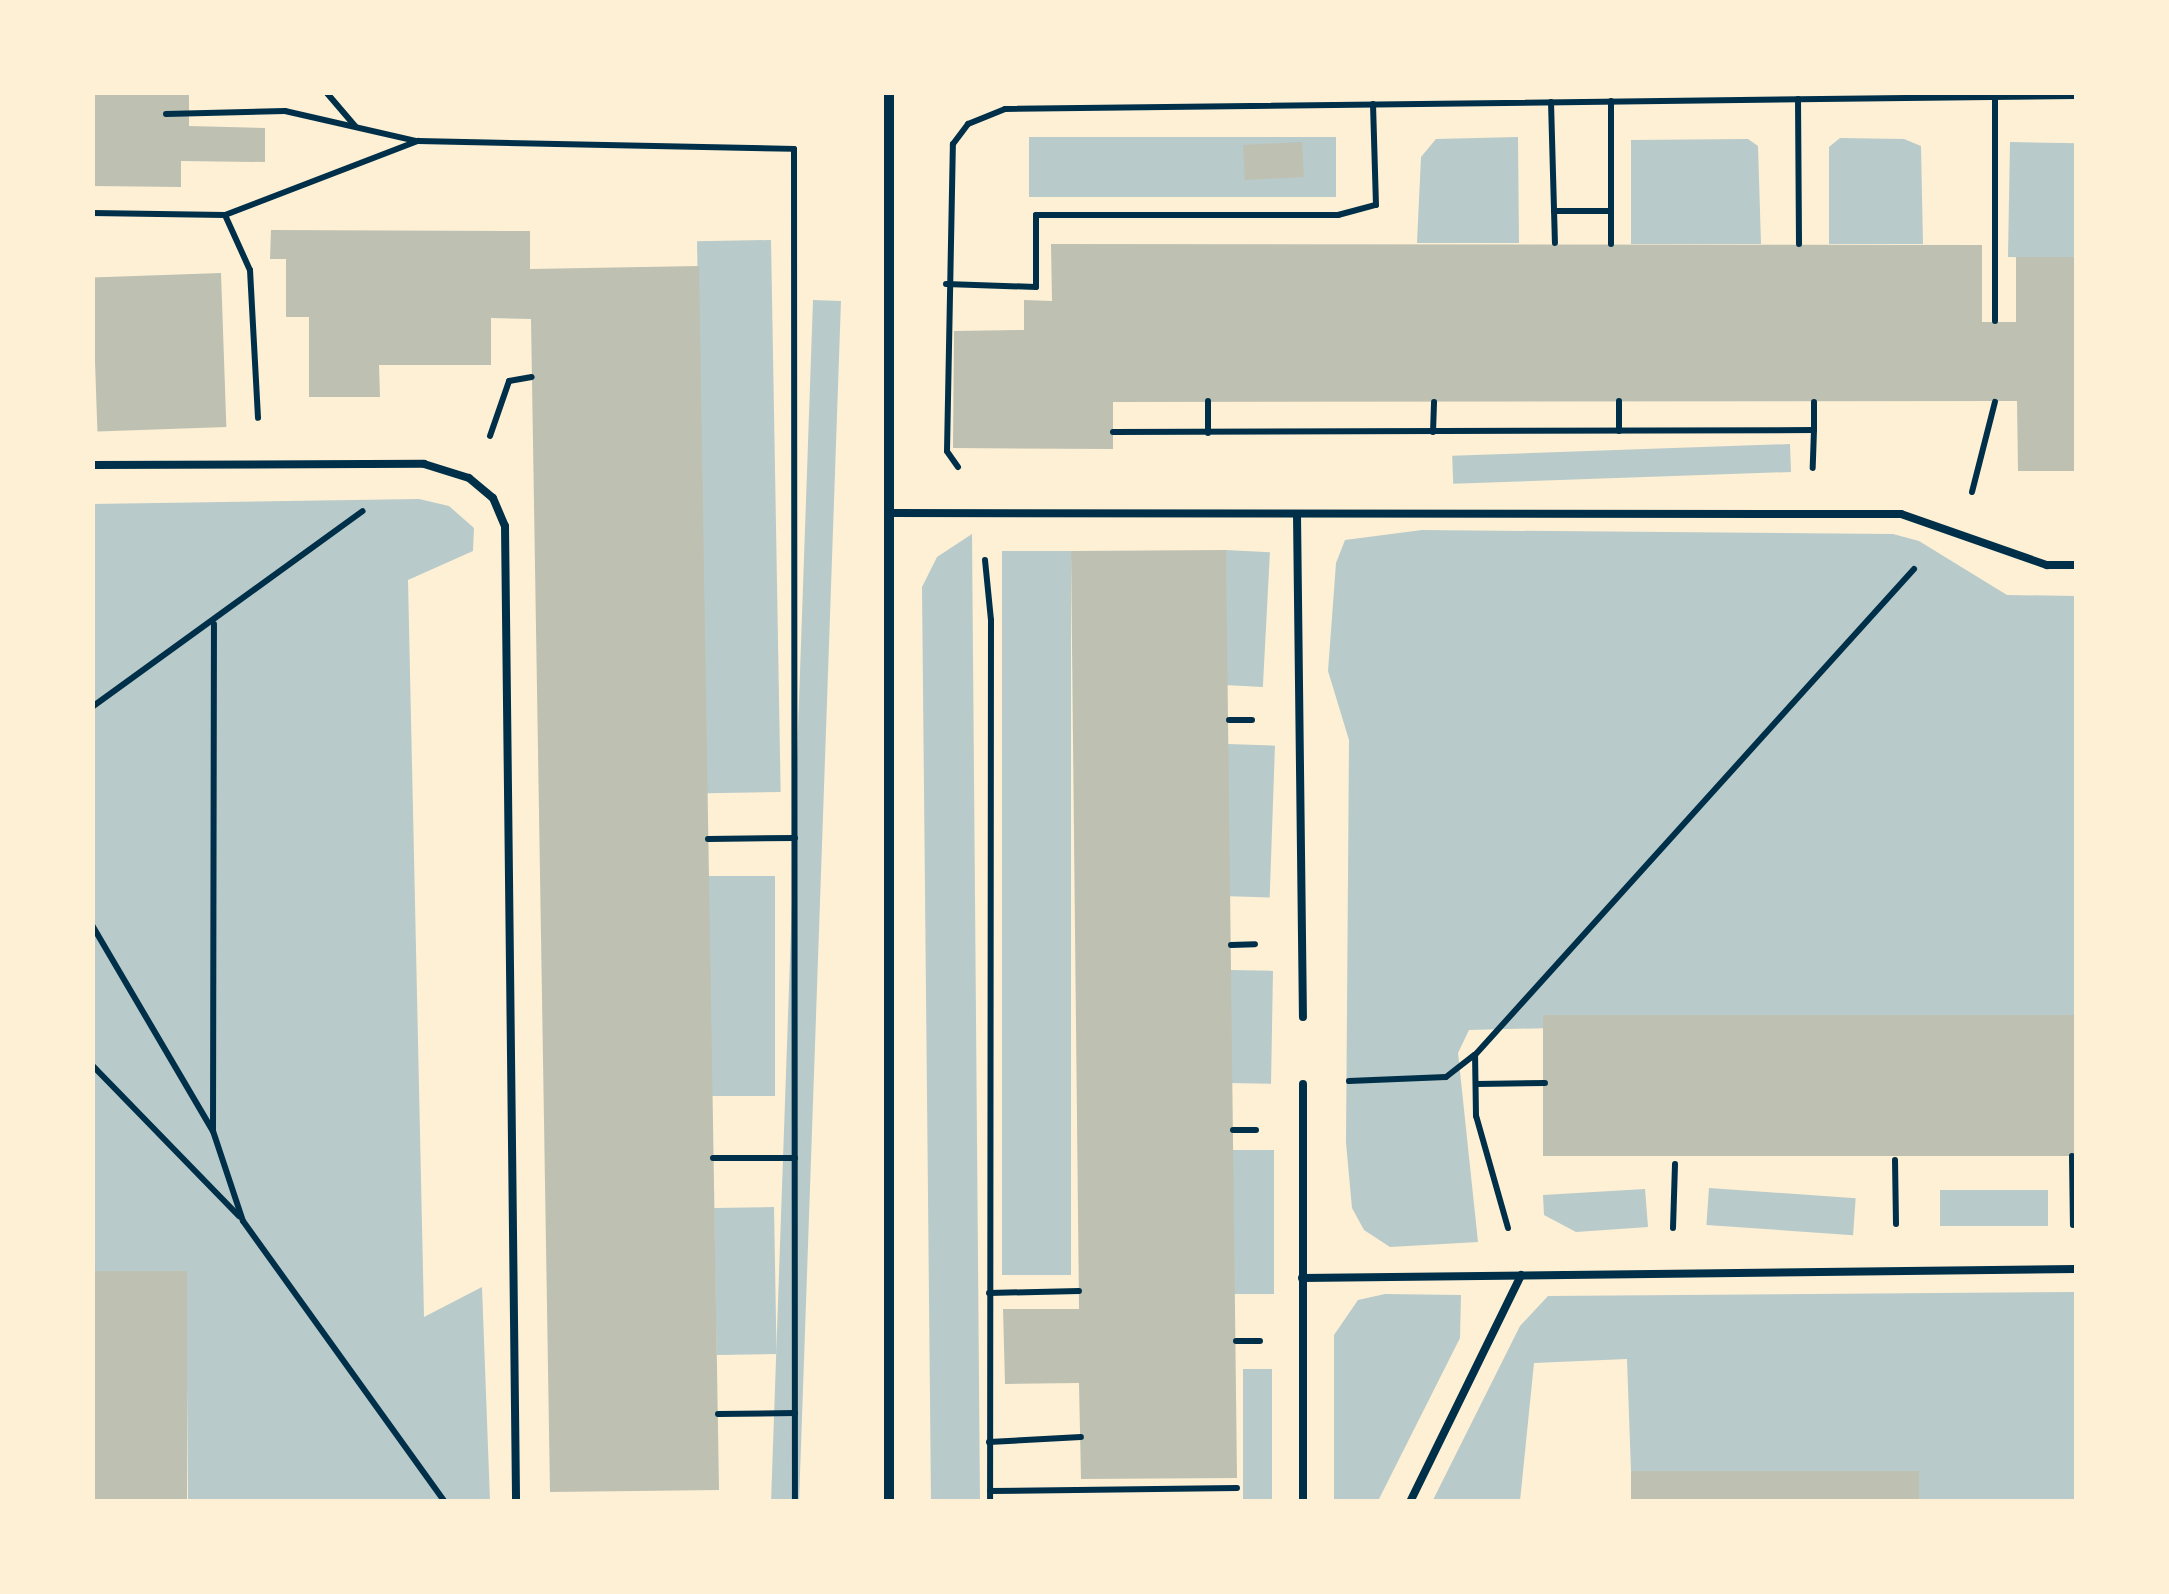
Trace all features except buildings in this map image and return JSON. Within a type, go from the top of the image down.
[{"type":"street","points":[[889,92],[889,1502]]},
{"type":"lane","points":[[92,465],[260,460],[424,464],[469,478],[493,498],[505,526],[516,1502]]},
{"type":"lane","points":[[890,513],[1900,514],[2047,565],[2076,565]]},
{"type":"lane","points":[[1298,515],[1303,1018]]},
{"type":"lane","points":[[1302,1084],[1304,1502]]},
{"type":"lane","points":[[1302,1278],[2075,1269]]},
{"type":"lane","points":[[1410,1502],[1521,1275]]},
{"type":"path","points":[[326,92],[356,128]]},
{"type":"path","points":[[1995,96],[1995,321]]},
{"type":"path","points":[[990,1502],[990,620],[977,479],[954,466],[946,451],[946,284],[952,144],[968,124],[1006,109],[2076,96]]},
{"type":"path","points":[[1798,99],[1798,244]]},
{"type":"path","points":[[1611,244],[1612,101]]},
{"type":"path","points":[[1551,102],[1556,243]]},
{"type":"path","points":[[946,284],[1036,287],[1036,214],[1338,215],[1376,205],[1373,104]]},
{"type":"path","points":[[166,114],[285,111],[418,141],[794,149],[795,1502]]},
{"type":"path","points":[[92,213],[225,215],[418,141]]},
{"type":"path","points":[[1554,211],[1611,211]]},
{"type":"path","points":[[225,215],[250,270],[260,460]]},
{"type":"path","points":[[469,478],[504,410],[509,381],[532,377]]},
{"type":"path","points":[[1208,401],[1208,433]]},
{"type":"path","points":[[1619,401],[1619,431]]},
{"type":"path","points":[[1434,402],[1434,432]]},
{"type":"path","points":[[1813,484],[1814,402]]},
{"type":"path","points":[[1302,1084],[1446,1077],[1475,1054],[1923,559],[1962,535],[1996,402]]},
{"type":"path","points":[[1113,432],[1814,430]]},
{"type":"path","points":[[92,707],[214,624],[424,464]]},
{"type":"path","points":[[1956,484],[1974,484]]},
{"type":"path","points":[[213,1131],[214,624]]},
{"type":"path","points":[[708,839],[795,838]]},
{"type":"path","points":[[92,924],[213,1131],[243,1221]]},
{"type":"path","points":[[1475,1054],[1476,1116],[1521,1275]]},
{"type":"path","points":[[92,1066],[243,1221],[445,1502]]},
{"type":"path","points":[[1476,1084],[1545,1083]]},
{"type":"path","points":[[2072,1156],[2075,1269]]},
{"type":"path","points":[[713,1158],[794,1158]]},
{"type":"path","points":[[1896,1160],[1896,1271]]},
{"type":"path","points":[[1672,1274],[1675,1164]]},
{"type":"path","points":[[989,1293],[1079,1291]]},
{"type":"path","points":[[718,1414],[795,1413]]},
{"type":"path","points":[[989,1442],[1081,1437]]},
{"type":"path","points":[[990,1491],[1237,1488]]},
{"type":"shaded area","points":[[1029,137],[1336,137],[1336,197],[1029,197]]},
{"type":"shaded area","points":[[1518,137],[1519,243],[1417,243],[1421,157],[1436,139]]},
{"type":"shaded area","points":[[1840,138],[1904,139],[1921,146],[1923,244],[1829,244],[1829,147]]},
{"type":"shaded area","points":[[1748,139],[1758,146],[1761,244],[1631,244],[1631,140]]},
{"type":"shaded area","points":[[2010,142],[2076,143],[2074,258],[2008,257]]},
{"type":"shaded area","points":[[771,240],[781,792],[707,793],[697,241]]},
{"type":"shaded area","points":[[813,300],[841,301],[799,1501],[771,1500]]},
{"type":"shaded area","points":[[1790,444],[1791,472],[1453,484],[1452,456]]},
{"type":"shaded area","points":[[419,499],[449,506],[474,528],[473,551],[408,580],[424,1317],[482,1287],[490,1501],[188,1501],[186,1271],[93,1271],[92,504]]},
{"type":"shaded area","points":[[1422,530],[1893,534],[1919,541],[2007,595],[2076,596],[2076,1015],[1469,1030],[1458,1053],[1478,1242],[1390,1247],[1364,1230],[1352,1208],[1346,1143],[1349,740],[1328,671],[1336,563],[1345,540]]},
{"type":"shaded area","points":[[972,534],[980,1501],[931,1502],[922,587],[937,557]]},
{"type":"shaded area","points":[[1226,550],[1270,552],[1263,687],[1219,685]]},
{"type":"shaded area","points":[[1002,551],[1071,551],[1071,1275],[1002,1275]]},
{"type":"shaded area","points":[[1228,744],[1275,746],[1270,898],[1223,896]]},
{"type":"shaded area","points":[[709,876],[775,876],[775,1096],[709,1096]]},
{"type":"shaded area","points":[[1231,970],[1273,971],[1271,1084],[1229,1083]]},
{"type":"shaded area","points":[[1233,1150],[1274,1150],[1274,1294],[1233,1294]]},
{"type":"shaded area","points":[[1709,1188],[1856,1198],[1853,1235],[1706,1225]]},
{"type":"shaded area","points":[[1645,1189],[1648,1227],[1576,1232],[1544,1215],[1543,1195]]},
{"type":"shaded area","points":[[1940,1190],[2048,1190],[2048,1226],[1940,1226]]},
{"type":"shaded area","points":[[774,1207],[777,1354],[717,1355],[714,1208]]},
{"type":"shaded area","points":[[2076,1292],[2076,1501],[1919,1501],[1918,1472],[1631,1471],[1627,1359],[1534,1363],[1520,1501],[1432,1502],[1520,1326],[1548,1296]]},
{"type":"shaded area","points":[[1385,1294],[1461,1295],[1460,1338],[1378,1501],[1334,1501],[1334,1335],[1358,1300]]},
{"type":"shaded area","points":[[1243,1369],[1272,1369],[1272,1501],[1243,1501]]}]
